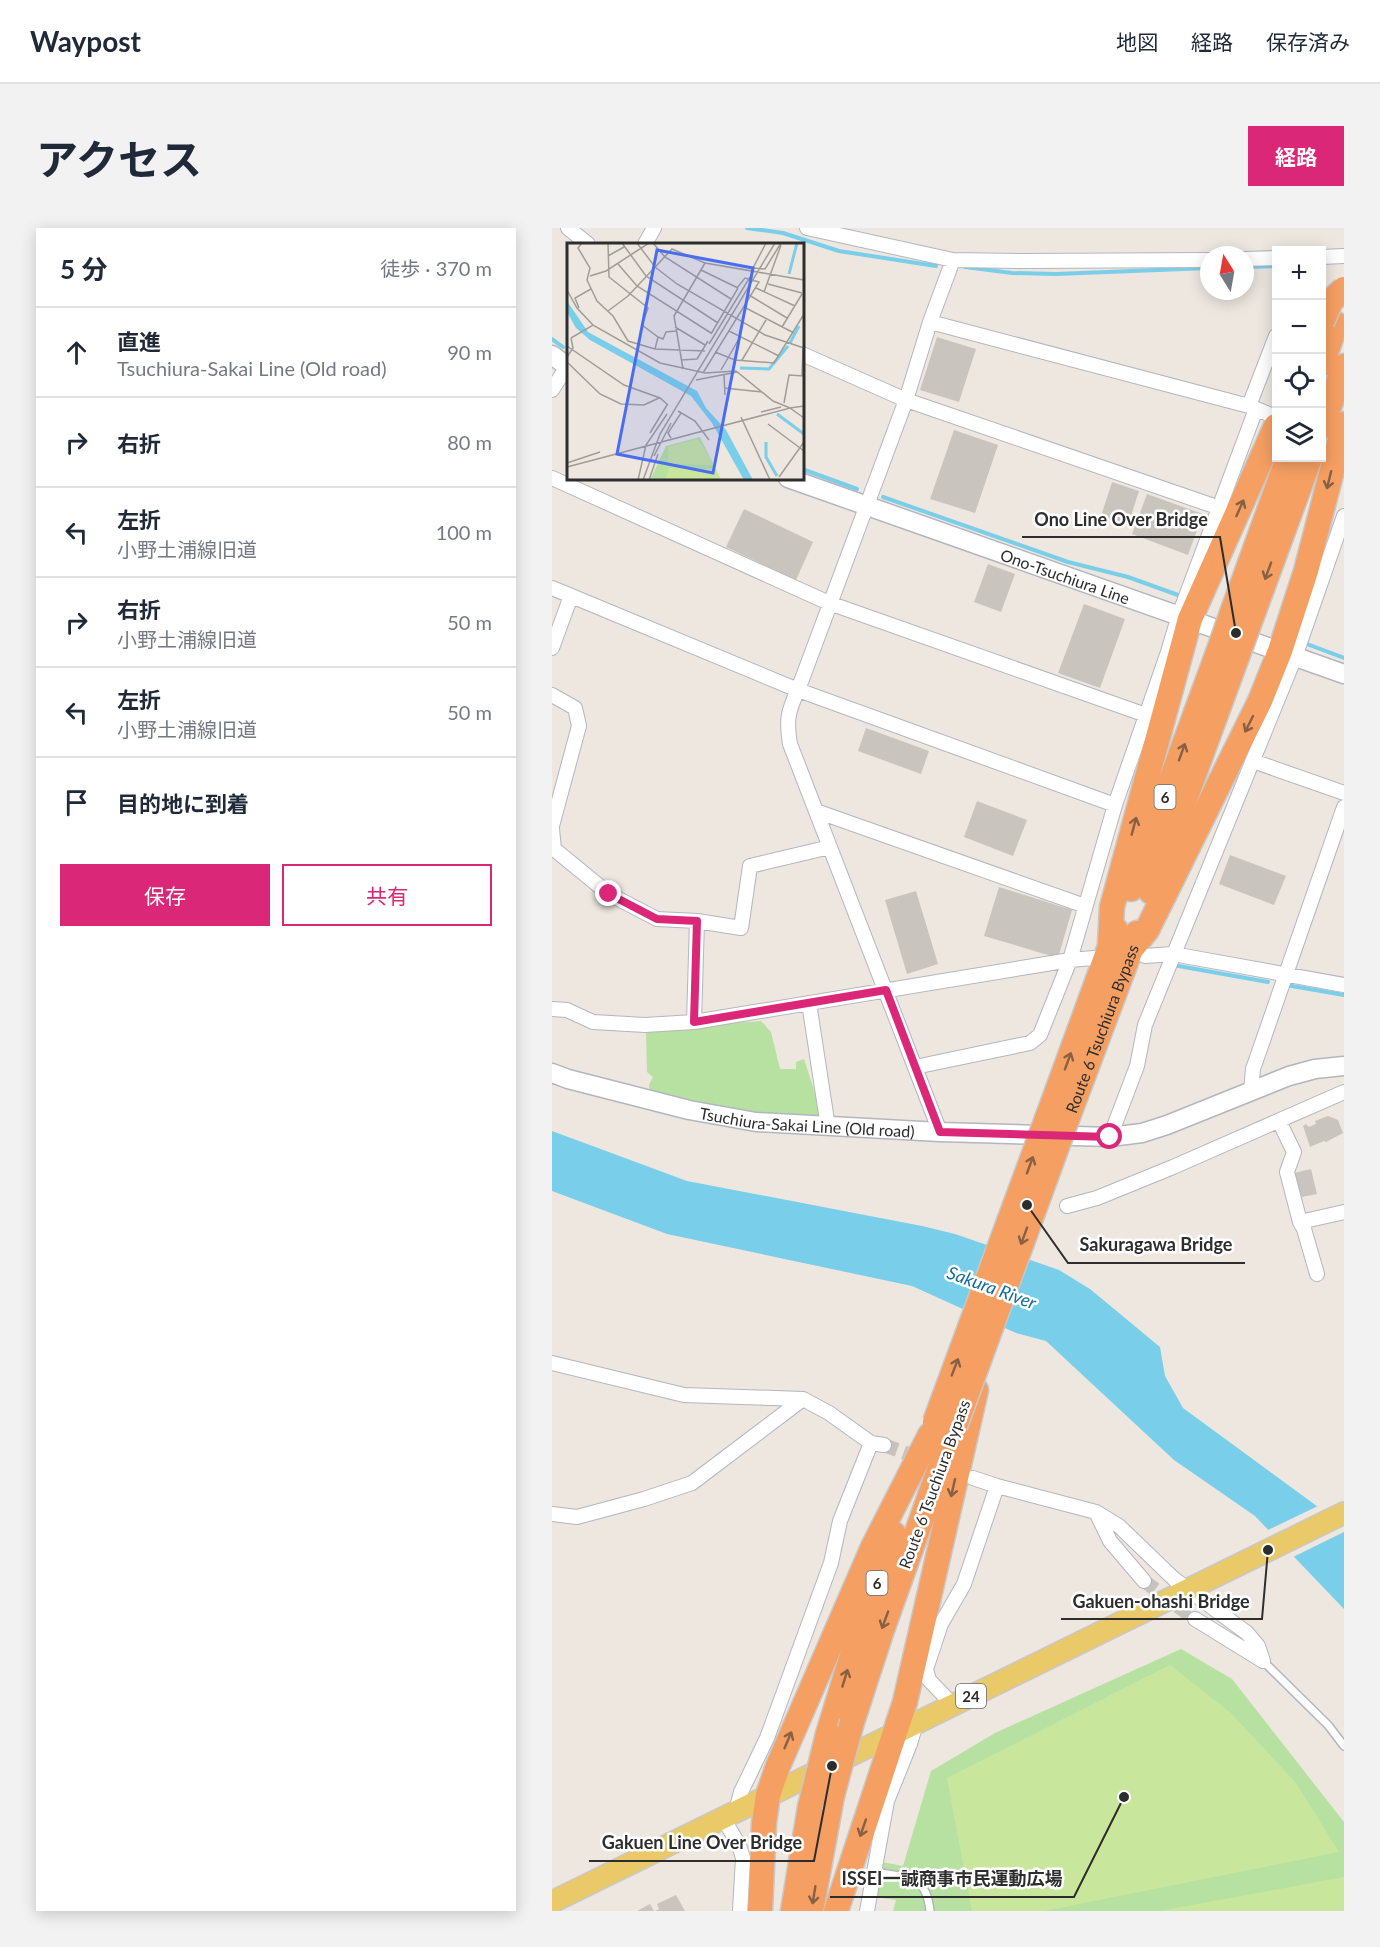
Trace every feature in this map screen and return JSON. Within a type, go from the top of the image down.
[{"type":"highway","points":[[1324,354],[1333,316],[1331,301],[1344,289]]},
{"type":"highway","points":[[1326,416],[1344,366]]},
{"type":"highway","points":[[1272,434],[1185,617],[1112,907],[1120,951],[1147,930],[1260,701],[1287,654],[1344,424]]},
{"type":"highway","name":"Route 6 Tsuchiura Bypass","points":[[1243,613],[1287,462]]},
{"type":"highway","name":"Route 6 Tsuchiura Bypass","points":[[811,1911],[832,1796],[852,1722],[946,1429],[1228,653],[1308,462]]},
{"type":"highway","name":"Route 6 Tsuchiura Bypass","points":[[793,1911],[810,1807],[828,1734],[858,1636],[946,1429],[976,1368],[1057,1119]]},
{"type":"highway","points":[[836,1911],[906,1728],[910,1682],[951,1493],[946,1429]]},
{"type":"highway","points":[[760,1911],[764,1823],[768,1795],[789,1737],[831,1646],[873,1546],[946,1429]]},
{"type":"main road","name":"24","points":[[552,1902],[1344,1513]]},
{"type":"street","points":[[568,228],[587,243]]},
{"type":"street","points":[[646,243],[654,228]]},
{"type":"street","points":[[807,228],[953,260],[1200,260]]},
{"type":"street","points":[[1326,257],[1344,256]]},
{"type":"street","points":[[1254,259],[1272,258]]},
{"type":"street","points":[[940,1132],[790,744],[786,725],[788,712],[906,399],[930,322],[953,260]]},
{"type":"street","points":[[930,322],[1252,407],[1272,415]]},
{"type":"street","points":[[915,1067],[1030,1043],[1040,1035],[1070,960],[1115,805],[1146,714],[1185,617],[1272,348]]},
{"type":"street","points":[[552,355],[567,365]]},
{"type":"street","points":[[804,355],[906,399],[1220,508]]},
{"type":"street","points":[[552,390],[567,368]]},
{"type":"street","points":[[552,478],[829,603],[1146,714]]},
{"type":"street","name":"Ono-Tsuchiura Line","points":[[794,480],[1344,674]]},
{"type":"street","points":[[1110,1137],[1137,1066],[1145,1024],[1253,761],[1287,654],[1338,551],[1344,516]]},
{"type":"street","points":[[552,588],[798,690],[1115,805]]},
{"type":"street","points":[[552,648],[571,596]]},
{"type":"street","points":[[552,695],[575,708],[579,726],[552,828],[554,849],[609,894],[657,919],[697,921],[741,928],[750,866],[830,847]]},
{"type":"street","points":[[1253,761],[1344,793]]},
{"type":"street","points":[[1251,1090],[1253,1069],[1344,807]]},
{"type":"street","points":[[816,811],[1085,906]]},
{"type":"street","points":[[694,1022],[697,921]]},
{"type":"street","points":[[552,1008],[567,1010],[593,1022],[645,1026],[694,1022],[1120,951],[1173,954],[1344,985]]},
{"type":"street","points":[[809,1003],[828,1127]]},
{"type":"street","name":"Tsuchiura-Sakai Line (Old road)","points":[[552,1073],[689,1110],[756,1122],[940,1132],[1110,1137],[1142,1133],[1167,1125],[1251,1090],[1306,1071],[1344,1066]]},
{"type":"street","points":[[1067,1206],[1097,1198],[1173,1167],[1344,1092]]},
{"type":"street","points":[[1279,1122],[1294,1152],[1287,1172],[1317,1274]]},
{"type":"street","points":[[1300,1222],[1344,1212]]},
{"type":"street","points":[[552,1363],[684,1395],[803,1399],[878,1444],[840,1521],[831,1563],[767,1738],[730,1815],[743,1858],[740,1911]]},
{"type":"street","points":[[552,1514],[577,1517],[692,1483],[803,1399]]},
{"type":"street","points":[[973,1478],[1096,1512],[1119,1526],[1174,1579],[1198,1584],[1202,1601],[1247,1633],[1258,1646],[1263,1661]]},
{"type":"street","points":[[953,1705],[929,1680],[926,1669],[941,1624],[964,1584],[997,1486]]},
{"type":"street","points":[[1096,1512],[1110,1541],[1144,1581]]},
{"type":"street","points":[[1195,1619],[1263,1661]]},
{"type":"street","points":[[867,1911],[887,1801],[910,1744],[906,1728]]},
{"type":"lane","points":[[1263,1661],[1328,1725],[1344,1746]]},
{"type":"lane","points":[[873,1872],[915,1880],[923,1885],[929,1899],[930,1911]]},
{"type":"green space","points":[[761,1021],[771,1032],[780,1069],[796,1069],[796,1062],[804,1059],[825,1124],[756,1118],[650,1094],[649,1085],[653,1077],[647,1072],[646,1030]]},
{"type":"green space","points":[[1181,1649],[1232,1679],[1344,1822],[1344,1911],[893,1911],[896,1900],[874,1897],[882,1862],[903,1866],[931,1771],[995,1733]]},
{"type":"green space","points":[[1170,1665],[1231,1713],[1296,1783],[1339,1852],[1044,1911],[972,1911],[947,1778]]},
{"type":"green space","points":[[1344,1877],[1344,1911],[1160,1911]]},
{"type":"water","name":"Sakura River","points":[[552,1131],[687,1181],[922,1226],[955,1234],[1059,1270],[1090,1289],[1160,1347],[1165,1376],[1183,1408],[1344,1526],[1344,1609],[1255,1516],[1174,1460],[1046,1341],[1016,1333],[912,1286],[667,1234],[552,1191]]},
{"type":"pier","points":[[1320,1505],[1344,1523],[1344,1532],[1291,1558],[1266,1531]]},
{"type":"building","points":[[937,337],[976,349],[959,402],[920,390]]},
{"type":"building","points":[[954,430],[998,445],[975,513],[930,499]]},
{"type":"building","points":[[1112,482],[1139,491],[1128,525],[1101,516]]},
{"type":"building","points":[[1147,494],[1203,514],[1188,555],[1132,534]]},
{"type":"building","points":[[744,509],[813,542],[796,580],[726,547]]},
{"type":"building","points":[[988,564],[1015,574],[1001,612],[974,602]]},
{"type":"building","points":[[1084,604],[1125,619],[1100,688],[1058,673]]},
{"type":"building","points":[[866,728],[929,751],[921,774],[858,751]]},
{"type":"building","points":[[977,801],[1027,820],[1013,856],[964,837]]},
{"type":"building","points":[[1230,855],[1286,876],[1274,905],[1219,884]]},
{"type":"building","points":[[999,887],[1072,910],[1058,958],[984,936]]},
{"type":"building","points":[[916,891],[938,964],[907,974],[885,900]]},
{"type":"building","points":[[1328,1116],[1338,1120],[1343,1133],[1310,1147],[1303,1126],[1306,1124],[1309,1127],[1316,1124],[1315,1121]]},
{"type":"building","points":[[1311,1169],[1317,1194],[1302,1197],[1294,1173]]},
{"type":"building","points":[[676,1895],[685,1911],[655,1911],[659,1909],[657,1904]]},
{"type":"building","points":[[650,1904],[654,1911],[637,1911]]},
{"type":"waterway","points":[[747,228],[783,233],[839,251],[936,266]]},
{"type":"waterway","points":[[1254,267],[1272,266]]},
{"type":"waterway","points":[[965,267],[1012,273],[1056,274],[1200,268]]},
{"type":"waterway","points":[[552,339],[563,347]]},
{"type":"waterway","points":[[804,470],[857,489]]},
{"type":"waterway","points":[[883,497],[1068,562],[1128,577],[1178,595]]},
{"type":"waterway","points":[[1307,644],[1344,658]]},
{"type":"waterway","points":[[1173,965],[1268,982]]},
{"type":"waterway","points":[[1286,985],[1344,995]]},
{"type":"tunnel","points":[[884,1445],[924,1460]]},
{"type":"tunnel","points":[[1144,1581],[1195,1619]]},
{"type":"place","name":"Ono Line Over Bridge","points":[[1236,633]]},
{"type":"place","name":"Sakuragawa Bridge","points":[[1027,1205]]},
{"type":"place","name":"Gakuen-ohashi Bridge","points":[[1268,1550]]},
{"type":"place","name":"Gakuen Line Over Bridge","points":[[832,1766]]},
{"type":"place","name":"ISSEI一誠商事市民運動広場","points":[[1124,1797]]},
{"type":"route","points":[[609,894],[657,919],[697,921],[694,1022],[886,990],[940,1132],[1110,1137]]}]
